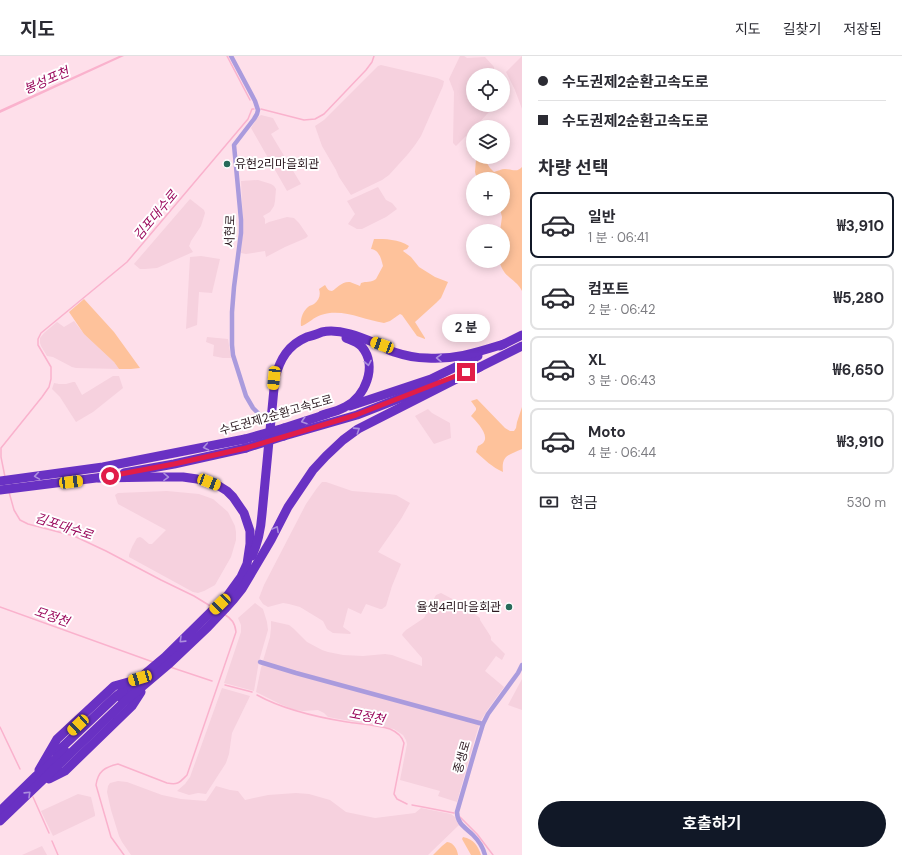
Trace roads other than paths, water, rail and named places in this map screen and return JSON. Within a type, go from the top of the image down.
[{"type":"highway","points":[[249,568],[260,529],[274,378],[281,359],[287,351],[303,339],[323,332],[344,332],[382,345],[393,352],[427,358],[449,358],[471,355],[504,344]]},
{"type":"highway","name":"수도권제2순환고속도로","points":[[284,432],[322,416],[431,379],[522,334]]},
{"type":"highway","points":[[249,568],[266,525],[276,387],[279,376],[289,358],[303,346],[312,341],[330,336],[345,337],[362,347],[366,354],[369,363],[367,382],[360,395],[345,408],[322,416]]},
{"type":"highway","name":"수도권제2순환고속도로","points":[[0,481],[15,484],[99,478],[174,464],[284,432],[356,415],[480,367],[522,346]]},
{"type":"highway","points":[[37,780],[57,739],[114,686],[155,676],[222,607],[228,595],[241,576],[249,568],[313,470],[343,440],[358,429],[373,421],[480,367]]},
{"type":"highway","name":"수도권제2순환고속도로","points":[[0,490],[15,484],[103,467],[245,444]]},
{"type":"highway","points":[[99,478],[156,476],[183,477],[197,479],[219,486],[238,503],[244,513],[250,531],[249,568]]},
{"type":"highway","points":[[0,821],[63,753],[143,680],[165,657],[204,625]]},
{"type":"highway","points":[[0,811],[37,780],[65,771],[132,706],[143,680]]},
{"type":"street","name":"서현로","points":[[231,56],[255,101],[258,110],[254,119],[234,145],[241,220],[231,335],[233,355],[246,396],[253,408],[260,415]]},
{"type":"street","points":[[260,662],[483,724]]},
{"type":"street","name":"종생로","points":[[485,855],[478,840],[458,820],[457,812],[474,750],[483,724],[488,714],[518,673],[522,665]]},
{"type":"waterway","name":"김포대수로","points":[[227,56],[250,100]]},
{"type":"waterway","points":[[261,109],[304,120],[315,119],[324,114],[366,70],[372,62],[374,56]]},
{"type":"waterway","name":"김포대수로","points":[[5,477],[1,457],[1,448],[49,387],[51,367],[38,345],[38,339],[41,333],[127,262],[248,119],[252,109],[254,109]]},
{"type":"waterway","name":"김포대수로","points":[[9,492],[14,510],[20,520],[28,524],[74,536],[194,596],[212,607]]},
{"type":"waterway","name":"모정천","points":[[0,607],[153,662]]},
{"type":"waterway","name":"김포대수로","points":[[124,855],[111,837],[96,785],[98,776],[106,768],[118,764],[167,783],[178,783],[187,775],[236,632],[233,622],[224,614]]},
{"type":"waterway","name":"모정천","points":[[170,667],[212,681]]},
{"type":"waterway","name":"모정천","points":[[225,685],[252,692]]},
{"type":"waterway","name":"모정천","points":[[257,695],[278,705],[300,712],[335,720],[380,726],[397,733],[401,736],[404,743],[394,794],[397,799],[407,804]]},
{"type":"waterway","points":[[0,727],[20,769]]},
{"type":"waterway","points":[[33,797],[49,833]]},
{"type":"waterway","name":"모정천","points":[[412,805],[454,813]]},
{"type":"waterway","name":"모정천","points":[[460,817],[477,834],[493,855]]},
{"type":"waterway","points":[[52,841],[58,855]]},
{"type":"place","name":"유현2리마을회관","points":[[227,164]]},
{"type":"place","name":"율생4리마을회관","points":[[509,607]]},
{"type":"water label","name":"봉성포천","points":[[46,80]]}]
